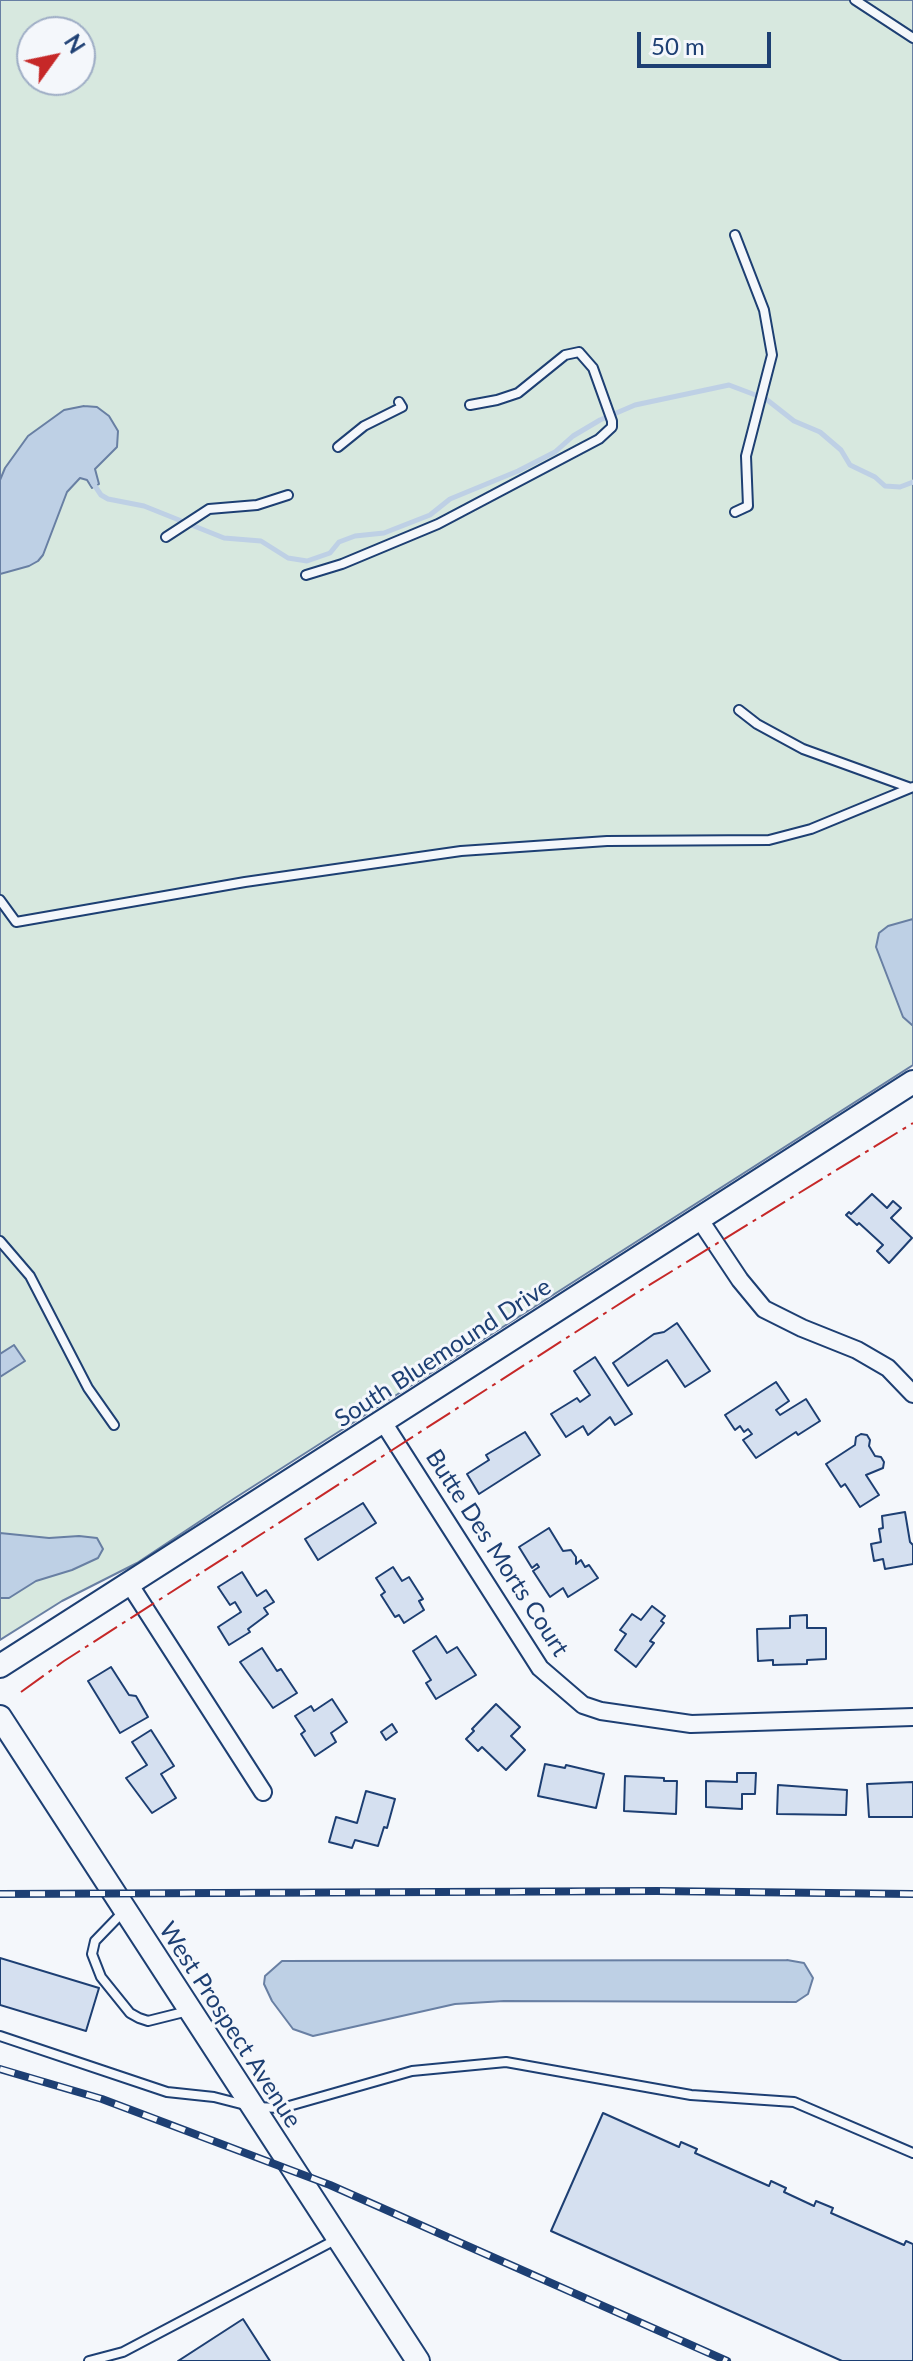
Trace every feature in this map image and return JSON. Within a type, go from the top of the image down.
[{"type":"main road","name":"South Bluemound Drive","points":[[0,1666],[913,1082]]},
{"type":"main road","name":"West Prospect Avenue","points":[[0,1717],[418,2361]]},
{"type":"street","points":[[700,1220],[740,1280],[764,1309],[857,1350],[888,1368],[913,1394]]},
{"type":"street","name":"Butte Des Morts Court","points":[[383,1422],[540,1668],[583,1705],[601,1711],[691,1724],[913,1717]]},
{"type":"street","points":[[130,1585],[263,1792]]},
{"type":"lane","points":[[855,0],[913,38]]},
{"type":"lane","points":[[735,235],[770,328],[771,365],[746,456],[748,506],[735,512]]},
{"type":"lane","points":[[306,575],[342,564],[438,524],[611,431],[611,417],[593,368],[579,352],[565,355],[518,393],[470,405]]},
{"type":"lane","points":[[338,447],[364,426],[402,407],[399,402]]},
{"type":"lane","points":[[169,535],[207,510],[257,505],[288,495]]},
{"type":"lane","points":[[739,710],[757,724],[803,749],[911,787]]},
{"type":"lane","points":[[0,900],[16,922],[245,882],[461,851],[607,841],[769,840],[811,829],[911,787]]},
{"type":"lane","points":[[0,1241],[30,1276],[88,1388],[114,1425]]},
{"type":"lane","points":[[125,1910],[95,1941],[92,1954],[101,1977],[130,2013],[139,2018],[148,2021],[190,2011]]},
{"type":"lane","points":[[0,2036],[167,2092],[214,2097],[253,2107],[282,2108],[412,2071],[506,2062],[691,2095],[794,2102],[913,2153]]},
{"type":"lane","points":[[89,2361],[123,2352],[338,2238]]},
{"type":"shaded area","points":[[0,0],[913,0],[913,1065],[137,1563],[62,1601],[0,1640]]},
{"type":"water","points":[[97,407],[109,416],[118,431],[117,447],[95,469],[99,484],[92,488],[87,480],[80,478],[67,492],[38,561],[0,574],[0,480],[5,468],[28,436],[64,410]]},
{"type":"water","points":[[913,919],[912,1025],[903,1017],[876,947],[879,933],[888,926]]},
{"type":"water","points":[[14,1345],[25,1361],[0,1377],[0,1354]]},
{"type":"water","points":[[0,1533],[49,1538],[97,1538],[103,1549],[98,1558],[36,1581],[9,1598],[0,1598]]},
{"type":"water","points":[[787,1960],[804,1963],[813,1978],[808,1994],[796,2002],[504,2001],[455,2004],[313,2036],[293,2029],[272,2001],[264,1984],[265,1976],[282,1961]]},
{"type":"building","points":[[872,1194],[887,1208],[893,1201],[901,1208],[891,1218],[912,1238],[889,1263],[877,1251],[883,1245],[846,1215]]},
{"type":"building","points":[[677,1323],[710,1371],[685,1387],[667,1360],[628,1386],[613,1363],[654,1334],[664,1332]]},
{"type":"building","points":[[595,1357],[632,1414],[615,1425],[610,1417],[588,1435],[583,1426],[566,1437],[551,1414],[577,1398],[580,1402],[590,1395],[574,1371]]},
{"type":"building","points":[[776,1382],[789,1401],[776,1410],[780,1415],[806,1399],[820,1421],[798,1435],[796,1432],[756,1458],[743,1440],[752,1434],[748,1429],[744,1432],[740,1426],[735,1430],[725,1415]]},
{"type":"building","points":[[525,1432],[540,1455],[479,1494],[467,1474],[489,1460],[486,1455]]},
{"type":"building","points":[[867,1435],[875,1456],[881,1457],[884,1462],[883,1468],[866,1475],[879,1495],[860,1507],[845,1484],[841,1487],[826,1464],[855,1445],[856,1437]]},
{"type":"building","points":[[363,1503],[376,1523],[318,1560],[305,1539]]},
{"type":"building","points":[[905,1512],[913,1545],[913,1564],[885,1569],[883,1559],[874,1561],[871,1544],[881,1542],[879,1529],[883,1528],[882,1516]]},
{"type":"building","points":[[549,1528],[563,1551],[571,1550],[576,1564],[581,1560],[585,1567],[589,1565],[598,1578],[568,1597],[563,1588],[550,1597],[533,1571],[539,1567],[537,1564],[532,1568],[519,1547]]},
{"type":"building","points":[[393,1567],[402,1581],[409,1577],[423,1599],[419,1601],[424,1610],[404,1623],[399,1615],[395,1617],[381,1595],[385,1592],[376,1578]]},
{"type":"building","points":[[242,1572],[257,1596],[266,1590],[274,1602],[264,1608],[268,1614],[248,1629],[250,1632],[229,1645],[218,1627],[241,1612],[235,1602],[230,1605],[218,1587]]},
{"type":"building","points":[[652,1606],[665,1616],[661,1621],[664,1623],[636,1667],[615,1650],[626,1634],[620,1630],[632,1614],[641,1620]]},
{"type":"building","points":[[807,1615],[807,1628],[826,1628],[826,1659],[807,1660],[807,1664],[773,1665],[773,1660],[758,1661],[757,1629],[790,1628],[790,1616]]},
{"type":"building","points":[[436,1636],[447,1653],[457,1647],[476,1675],[436,1699],[426,1683],[431,1680],[413,1651]]},
{"type":"building","points":[[262,1648],[297,1693],[273,1708],[240,1662]]},
{"type":"building","points":[[111,1667],[129,1695],[136,1696],[148,1717],[120,1733],[88,1681]]},
{"type":"building","points":[[332,1699],[347,1722],[331,1733],[336,1742],[315,1756],[301,1734],[305,1731],[295,1716],[311,1706],[314,1711]]},
{"type":"building","points":[[496,1704],[520,1727],[511,1736],[525,1750],[506,1770],[482,1747],[478,1751],[466,1739]]},
{"type":"building","points":[[392,1724],[397,1732],[386,1740],[381,1732]]},
{"type":"building","points":[[151,1730],[174,1766],[161,1774],[176,1798],[152,1813],[126,1778],[147,1765],[132,1742]]},
{"type":"building","points":[[545,1764],[565,1768],[566,1765],[604,1774],[596,1808],[538,1796]]},
{"type":"building","points":[[737,1773],[756,1773],[755,1794],[742,1794],[742,1809],[706,1807],[706,1781],[737,1782]]},
{"type":"building","points":[[625,1776],[677,1781],[676,1814],[624,1811]]},
{"type":"building","points":[[913,1782],[913,1817],[869,1817],[867,1784]]},
{"type":"building","points":[[778,1785],[847,1790],[846,1815],[777,1814]]},
{"type":"building","points":[[366,1791],[395,1799],[378,1846],[355,1840],[352,1848],[329,1842],[336,1817],[357,1823]]},
{"type":"building","points":[[0,1958],[99,1988],[86,2031],[0,2005]]},
{"type":"building","points":[[603,2113],[679,2147],[681,2142],[697,2149],[695,2153],[769,2186],[771,2181],[786,2188],[784,2192],[814,2206],[816,2201],[833,2208],[831,2213],[904,2245],[906,2241],[913,2244],[913,2361],[842,2361],[551,2231]]},
{"type":"building","points":[[243,2319],[270,2361],[178,2361]]},
{"type":"waterway","points":[[93,483],[108,499],[144,506],[224,538],[261,541],[288,558],[307,561],[330,553],[339,542],[355,536],[384,533],[430,515],[450,499],[518,471],[555,452],[573,436],[600,420],[635,405],[729,385],[766,399],[794,421],[820,432],[841,450],[850,465],[875,477],[885,486],[900,487],[913,482]]},
{"type":"railway","points":[[0,1894],[657,1891],[913,1894]]},
{"type":"railway","points":[[0,2069],[102,2099],[330,2185],[727,2361]]},
{"type":"power","points":[[21,1692],[64,1661],[638,1292],[913,1123]]}]
